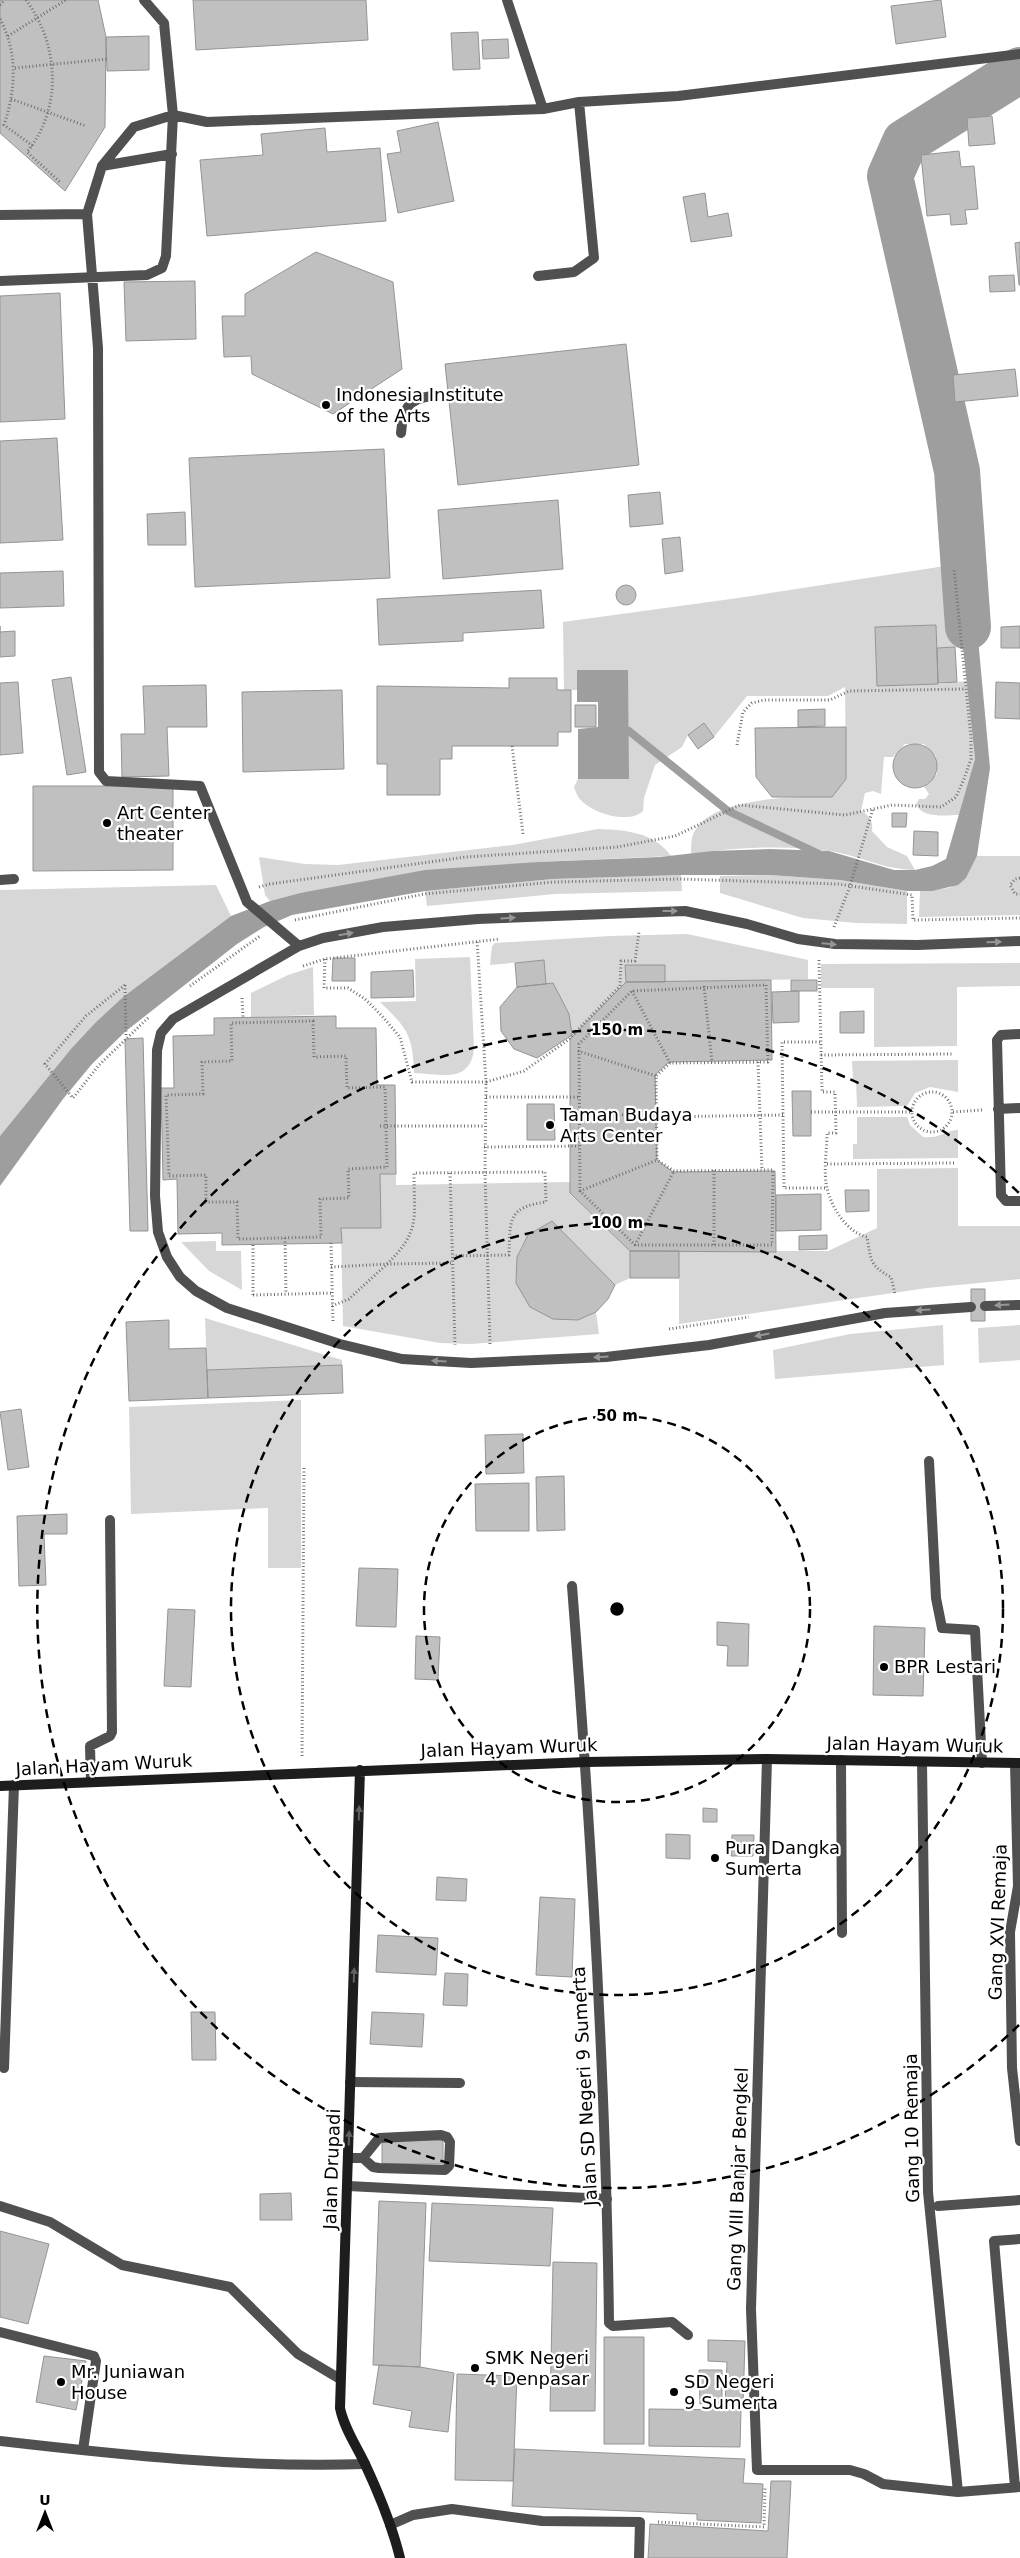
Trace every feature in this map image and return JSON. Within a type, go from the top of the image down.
[{"type":"main road","name":"Jalan Hayam Wuruk","points":[[0,1786],[586,1762],[767,1759],[1017,1763]]},
{"type":"main road","name":"Jalan Drupadi","points":[[360,1770],[340,2408],[342,2419],[390,2525],[400,2558]]},
{"type":"street","points":[[0,281],[93,275],[147,274],[162,268],[166,256],[173,115],[164,23],[144,0]]},
{"type":"street","points":[[507,0],[543,109]]},
{"type":"street","points":[[299,946],[245,897],[200,786],[106,781],[99,772],[98,348],[87,214],[102,166],[134,127],[173,115],[207,122],[543,109],[579,102],[678,96],[1020,54]]},
{"type":"street","points":[[538,276],[574,272],[594,258],[579,102]]},
{"type":"street","points":[[102,166],[172,154]]},
{"type":"street","points":[[0,215],[87,214]]},
{"type":"street","points":[[401,433],[402,415],[408,405],[415,399],[432,396]]},
{"type":"street","points":[[0,880],[14,880]]},
{"type":"street","points":[[971,1307],[868,1315],[709,1345],[606,1357],[471,1363],[402,1359],[340,1344],[227,1308],[196,1291],[180,1277],[167,1257],[158,1232],[155,1196],[157,1050],[161,1033],[173,1019],[299,946],[323,938],[383,927],[478,919],[685,912],[716,917],[798,939],[828,944],[918,945],[1020,941]]},
{"type":"street","points":[[1020,1034],[1001,1034],[997,1040],[1000,1195],[1006,1201],[1020,1201]]},
{"type":"street","points":[[998,1109],[1020,1108]]},
{"type":"street","points":[[985,1306],[1020,1305]]},
{"type":"street","points":[[929,1461],[936,1598],[942,1628],[975,1630],[982,1763]]},
{"type":"street","points":[[91,1782],[90,1746],[110,1736],[112,1732],[110,1520]]},
{"type":"street","name":"Jalan SD Negeri 9 Sumerta","points":[[572,1586],[586,1762],[607,2199],[609,2323],[613,2326],[672,2322],[688,2335]]},
{"type":"street","name":"Gang VIII Banjar Bengkel","points":[[765,2471],[758,2471],[756,2466],[750,2309],[767,1759]]},
{"type":"street","points":[[841,1760],[842,1933]]},
{"type":"street","name":"Gang 10 Remaja","points":[[922,1762],[928,2192],[958,2492]]},
{"type":"street","name":"Gang XVI Remaja","points":[[1017,1763],[1018,1886],[1010,1932],[1010,1952],[1012,2068],[1020,2141]]},
{"type":"street","points":[[4,2068],[14,1785]]},
{"type":"street","points":[[350,2082],[460,2083]]},
{"type":"street","points":[[348,2158],[363,2158],[373,2167],[379,2168],[445,2170],[449,2166],[450,2142],[447,2137],[441,2135],[384,2136],[374,2142],[363,2158]]},
{"type":"street","points":[[348,2186],[607,2199]]},
{"type":"street","points":[[938,2206],[1020,2200]]},
{"type":"street","points":[[0,2206],[50,2222],[122,2265],[230,2287],[298,2354],[340,2383]]},
{"type":"street","points":[[765,2471],[850,2470],[864,2474],[883,2484],[958,2492],[1017,2487],[994,2240],[1020,2239]]},
{"type":"street","points":[[0,2332],[94,2356],[96,2362],[83,2450]]},
{"type":"street","points":[[0,2441],[203,2462],[309,2466],[364,2464]]},
{"type":"street","points":[[390,2525],[420,2514],[452,2509],[542,2521],[640,2522],[639,2558]]},
{"type":"path","points":[[0,5],[5,0]]},
{"type":"path","points":[[26,0],[38,18],[48,42],[52,64],[52,90],[48,113],[32,146],[27,152],[61,183]]},
{"type":"path","points":[[8,36],[66,0]]},
{"type":"path","points":[[0,19],[8,36],[15,68],[11,99],[4,125],[32,146]]},
{"type":"path","points":[[15,68],[107,59]]},
{"type":"path","points":[[11,99],[86,126]]},
{"type":"path","points":[[245,897],[270,884],[466,857],[617,846],[675,836],[690,831],[740,805],[845,815],[892,805],[941,807],[956,797],[971,758],[954,569]]},
{"type":"path","points":[[737,745],[739,724],[743,712],[752,703],[764,700],[830,700],[849,691],[965,689]]},
{"type":"path","points":[[512,746],[523,834]]},
{"type":"path","points":[[828,944],[850,884],[872,809]]},
{"type":"path","points":[[1020,878],[1012,880],[1010,888],[1014,894],[1020,894]]},
{"type":"path","points":[[629,932],[647,932]]},
{"type":"path","points":[[325,959],[324,988],[348,988],[365,999],[382,1016],[400,1037],[412,1082],[486,1082],[524,1071],[568,1040],[620,986],[621,962],[635,961],[639,932]]},
{"type":"path","points":[[302,967],[325,959],[506,938]]},
{"type":"path","points":[[477,940],[486,1082],[484,1147],[490,1347]]},
{"type":"path","points":[[299,946],[325,959]]},
{"type":"path","points":[[811,956],[819,957],[822,1092],[835,1092],[836,1133],[827,1133],[827,1188],[838,1214],[857,1234],[868,1237],[872,1263],[879,1271],[891,1277],[896,1297],[887,1298]]},
{"type":"path","points":[[125,984],[126,1037],[73,1098],[45,1064],[86,1016],[125,984]]},
{"type":"path","points":[[766,985],[768,1062],[670,1063],[656,1076],[657,1160],[674,1171],[773,1170],[772,1245],[635,1245],[580,1191],[579,1044],[632,990],[766,985]]},
{"type":"path","points":[[704,986],[712,1063]]},
{"type":"path","points":[[632,990],[670,1063]]},
{"type":"path","points":[[233,997],[242,993],[243,1018]]},
{"type":"path","points":[[313,1021],[314,1057],[346,1056],[347,1088],[384,1087],[386,1126],[387,1167],[348,1169],[349,1198],[320,1199],[321,1237],[238,1239],[236,1202],[206,1202],[206,1175],[168,1176],[166,1095],[203,1094],[202,1062],[232,1062],[231,1023],[313,1021]]},
{"type":"path","points":[[820,1042],[782,1042],[784,1188],[827,1188]]},
{"type":"path","points":[[578,1051],[656,1076]]},
{"type":"path","points":[[821,1056],[952,1054]]},
{"type":"path","points":[[758,1062],[762,1170]]},
{"type":"path","points":[[936,1092],[950,1102],[953,1112],[946,1127],[931,1133],[916,1126],[912,1112],[913,1105],[920,1096],[936,1092]]},
{"type":"path","points":[[486,1097],[578,1097]]},
{"type":"path","points":[[953,1112],[998,1109]]},
{"type":"path","points":[[811,1112],[912,1112]]},
{"type":"path","points":[[579,1121],[618,1121],[618,1115],[783,1115]]},
{"type":"path","points":[[380,1126],[485,1126]]},
{"type":"path","points":[[484,1147],[579,1146]]},
{"type":"path","points":[[580,1191],[657,1160]]},
{"type":"path","points":[[827,1164],[954,1163]]},
{"type":"path","points":[[714,1170],[714,1245]]},
{"type":"path","points":[[635,1245],[674,1171]]},
{"type":"path","points":[[332,1306],[349,1299],[405,1246],[414,1222],[414,1173],[545,1172],[546,1202],[532,1204],[516,1211],[510,1222],[509,1255],[452,1256]]},
{"type":"path","points":[[450,1173],[455,1348],[450,1348]]},
{"type":"path","points":[[285,1238],[286,1294]]},
{"type":"path","points":[[331,1243],[333,1328]]},
{"type":"path","points":[[244,1296],[253,1300],[253,1245]]},
{"type":"path","points":[[331,1266],[452,1263]]},
{"type":"path","points":[[253,1295],[332,1293]]},
{"type":"path","points":[[668,1329],[757,1316]]},
{"type":"path","points":[[482,1347],[498,1346]]},
{"type":"path","points":[[302,1749],[304,1466]]},
{"type":"path","points":[[640,2522],[764,2527],[765,2471]]},
{"type":"shaded area","points":[[971,563],[990,768],[977,856],[966,878],[958,885],[932,891],[907,891],[840,880],[770,875],[681,875],[553,879],[425,891],[292,915],[264,927],[237,944],[126,1031],[92,1064],[63,1099],[0,1186],[0,1136],[71,1049],[96,1022],[123,997],[231,916],[270,901],[300,893],[425,870],[538,862],[660,857],[712,851],[770,849],[829,851],[894,870],[915,870],[932,866],[946,859],[975,759],[963,647],[958,564]]},
{"type":"shaded area","points":[[958,564],[963,647],[937,648],[936,625],[875,627],[938,684],[967,681],[975,759],[960,815],[929,814],[919,809],[916,804],[919,799],[925,799],[929,794],[924,787],[937,774],[936,756],[924,744],[905,744],[893,757],[884,757],[881,794],[873,791],[865,793],[861,811],[870,819],[872,831],[887,847],[907,856],[915,870],[893,868],[840,853],[812,849],[760,848],[691,854],[692,838],[700,824],[714,814],[753,802],[797,797],[832,796],[846,779],[845,687],[828,696],[747,696],[714,737],[704,723],[688,735],[682,747],[655,765],[644,798],[643,811],[637,815],[619,817],[600,812],[584,803],[578,797],[574,787],[578,779],[628,778],[628,670],[577,670],[577,690],[564,690],[563,622],[738,598]]},
{"type":"shaded area","points":[[577,670],[628,670],[629,779],[578,779],[578,729],[598,727],[598,702],[577,702]]},
{"type":"shaded area","points":[[598,829],[619,830],[648,837],[664,848],[671,856],[538,862],[300,893],[270,901],[265,895],[259,857],[305,864],[338,865],[513,845]]},
{"type":"shaded area","points":[[977,856],[1020,856],[1020,915],[919,917],[920,891],[949,888],[966,878]]},
{"type":"shaded area","points":[[681,875],[682,891],[555,894],[427,906],[425,891],[553,879]]},
{"type":"shaded area","points":[[770,875],[840,880],[907,891],[907,924],[856,923],[803,918],[720,893],[720,876]]},
{"type":"shaded area","points":[[216,885],[231,916],[123,997],[96,1022],[0,1136],[0,890]]},
{"type":"shaded area","points":[[687,934],[808,960],[808,979],[665,982],[664,965],[625,965],[626,982],[570,1039],[569,1014],[553,983],[546,984],[544,960],[490,965],[492,946],[495,943],[610,936]]},
{"type":"shaded area","points":[[470,957],[474,1049],[471,1060],[467,1068],[453,1074],[414,1073],[412,1050],[407,1033],[397,1019],[380,1002],[416,1001],[415,959]]},
{"type":"shaded area","points":[[1020,963],[1020,986],[957,987],[957,1046],[874,1047],[874,988],[821,988],[821,964]]},
{"type":"shaded area","points":[[313,967],[314,1015],[251,1017],[251,993],[288,975]]},
{"type":"shaded area","points":[[958,1060],[958,1092],[930,1087],[915,1093],[907,1106],[857,1107],[856,1080],[853,1079],[852,1061]]},
{"type":"shaded area","points":[[857,1117],[907,1117],[910,1125],[923,1137],[939,1136],[958,1130],[958,1158],[853,1159],[853,1144],[857,1144]]},
{"type":"shaded area","points":[[958,1168],[958,1226],[1020,1226],[1020,1279],[927,1288],[679,1324],[679,1251],[828,1251],[877,1228],[877,1169]]},
{"type":"shaded area","points":[[380,1174],[396,1174],[396,1185],[570,1182],[570,1194],[630,1251],[630,1278],[615,1285],[551,1221],[527,1239],[522,1246],[519,1253],[516,1283],[553,1319],[578,1320],[596,1312],[599,1334],[471,1344],[440,1343],[343,1326],[341,1228],[381,1227]]},
{"type":"shaded area","points":[[216,1241],[216,1251],[241,1251],[242,1290],[209,1271],[181,1242]]},
{"type":"shaded area","points":[[205,1318],[342,1360],[342,1365],[207,1370]]},
{"type":"shaded area","points":[[943,1325],[944,1365],[775,1379],[773,1350],[850,1334]]},
{"type":"shaded area","points":[[1020,1325],[1020,1360],[979,1363],[978,1328]]},
{"type":"shaded area","points":[[301,1400],[301,1568],[268,1568],[268,1508],[131,1514],[129,1407]]},
{"type":"building","points":[[0,0],[98,0],[106,37],[105,127],[65,191],[0,133]]},
{"type":"building","points":[[193,0],[366,0],[368,40],[196,50]]},
{"type":"building","points":[[941,0],[946,37],[896,44],[891,6]]},
{"type":"building","points":[[478,32],[480,69],[453,70],[451,33]]},
{"type":"building","points":[[149,36],[149,70],[107,71],[106,37]]},
{"type":"building","points":[[508,39],[509,58],[483,59],[482,40]]},
{"type":"building","points":[[992,116],[995,144],[969,146],[967,118]]},
{"type":"building","points":[[438,122],[454,201],[398,213],[387,154],[401,152],[397,131]]},
{"type":"building","points":[[325,128],[327,152],[380,148],[386,221],[207,236],[200,160],[263,155],[261,134]]},
{"type":"building","points":[[959,151],[961,167],[974,166],[978,209],[965,210],[967,224],[951,225],[950,214],[927,216],[921,155]]},
{"type":"building","points":[[705,193],[708,217],[728,213],[732,236],[691,242],[683,197]]},
{"type":"building","points":[[1020,242],[1020,285],[1019,285],[1015,243]]},
{"type":"building","points":[[316,252],[393,282],[402,369],[333,414],[252,374],[251,356],[224,357],[222,316],[245,316],[245,294]]},
{"type":"building","points":[[1014,275],[1015,291],[990,292],[989,276]]},
{"type":"building","points":[[195,281],[196,339],[126,341],[124,282]]},
{"type":"building","points":[[60,293],[65,419],[0,422],[0,296]]},
{"type":"building","points":[[626,344],[639,465],[458,485],[445,364]]},
{"type":"building","points":[[1015,369],[1018,396],[955,402],[953,375]]},
{"type":"building","points":[[57,438],[63,540],[0,543],[0,441]]},
{"type":"building","points":[[384,449],[390,578],[195,587],[189,458]]},
{"type":"building","points":[[660,492],[663,524],[630,527],[628,495]]},
{"type":"building","points":[[558,500],[563,569],[443,579],[438,510]]},
{"type":"building","points":[[185,512],[186,545],[148,545],[147,514]]},
{"type":"building","points":[[680,537],[683,571],[665,574],[662,539]]},
{"type":"building","points":[[63,571],[64,606],[0,608],[0,573]]},
{"type":"building","points":[[626,585],[633,588],[636,595],[633,602],[626,605],[619,602],[616,595],[619,588]]},
{"type":"building","points":[[541,590],[544,628],[463,633],[463,641],[379,645],[377,599]]},
{"type":"building","points":[[936,625],[938,684],[877,686],[875,627]]},
{"type":"building","points":[[1020,626],[1020,648],[1001,648],[1001,627]]},
{"type":"building","points":[[15,631],[15,656],[0,657],[0,632]]},
{"type":"building","points":[[955,647],[957,682],[938,683],[937,648]]},
{"type":"building","points":[[71,677],[86,772],[67,775],[52,680]]},
{"type":"building","points":[[509,678],[557,678],[557,690],[571,690],[571,732],[558,732],[558,746],[452,746],[452,759],[440,759],[440,795],[387,795],[387,764],[377,764],[377,686],[509,688]]},
{"type":"building","points":[[18,682],[23,753],[0,755],[0,683]]},
{"type":"building","points":[[996,682],[1020,683],[1020,719],[995,718]]},
{"type":"building","points":[[206,685],[207,727],[167,727],[169,776],[122,777],[121,734],[145,734],[143,686]]},
{"type":"building","points":[[342,690],[344,769],[243,772],[242,692]]},
{"type":"building","points":[[575,705],[596,705],[596,727],[575,727]]},
{"type":"building","points":[[825,709],[825,726],[798,727],[798,710]]},
{"type":"building","points":[[704,723],[714,737],[698,749],[688,735]]},
{"type":"building","points":[[846,727],[846,779],[832,797],[772,797],[756,777],[755,728]]},
{"type":"building","points":[[919,744],[931,750],[936,757],[936,775],[931,782],[924,787],[911,788],[899,782],[894,775],[893,762],[899,750],[906,745]]},
{"type":"building","points":[[33,786],[173,786],[173,870],[33,871]]},
{"type":"building","points":[[892,813],[907,813],[906,827],[892,827]]},
{"type":"building","points":[[914,831],[938,832],[938,856],[913,855]]},
{"type":"building","points":[[333,958],[355,958],[355,981],[332,981]]},
{"type":"building","points":[[544,960],[546,984],[517,987],[515,963]]},
{"type":"building","points":[[625,965],[665,965],[665,982],[626,982]]},
{"type":"building","points":[[413,970],[414,997],[371,998],[371,972]]},
{"type":"building","points":[[771,980],[772,1060],[669,1062],[655,1075],[657,1160],[673,1172],[775,1171],[776,1252],[630,1251],[570,1193],[570,1039],[626,982]]},
{"type":"building","points":[[791,980],[817,980],[817,991],[791,991]]},
{"type":"building","points":[[553,983],[569,1014],[572,1035],[537,1058],[514,1049],[501,1031],[500,1007],[517,987]]},
{"type":"building","points":[[799,991],[799,1022],[773,1023],[772,992]]},
{"type":"building","points":[[864,1011],[864,1033],[840,1033],[840,1012]]},
{"type":"building","points":[[336,1016],[336,1028],[376,1028],[377,1085],[395,1085],[396,1174],[380,1174],[381,1228],[341,1228],[342,1243],[222,1245],[222,1233],[178,1234],[177,1179],[163,1180],[161,1088],[174,1088],[173,1036],[214,1035],[214,1018]]},
{"type":"building","points":[[143,1038],[148,1231],[130,1231],[125,1039]]},
{"type":"building","points":[[792,1091],[811,1091],[811,1136],[793,1136]]},
{"type":"building","points":[[527,1104],[554,1104],[555,1140],[527,1140]]},
{"type":"building","points":[[845,1190],[869,1190],[869,1211],[846,1212]]},
{"type":"building","points":[[821,1194],[821,1230],[776,1231],[776,1195]]},
{"type":"building","points":[[552,1221],[615,1285],[608,1299],[596,1312],[578,1320],[553,1319],[530,1307],[516,1283],[517,1257],[528,1235]]},
{"type":"building","points":[[827,1235],[827,1249],[799,1250],[799,1236]]},
{"type":"building","points":[[630,1251],[679,1251],[679,1278],[630,1278]]},
{"type":"building","points":[[971,1289],[985,1289],[985,1321],[971,1321]]},
{"type":"building","points":[[169,1320],[169,1349],[206,1348],[208,1398],[129,1401],[126,1322]]},
{"type":"building","points":[[342,1365],[343,1393],[208,1398],[207,1370]]},
{"type":"building","points":[[21,1409],[29,1467],[8,1470],[0,1412]]},
{"type":"building","points":[[523,1434],[524,1473],[486,1474],[485,1435]]},
{"type":"building","points":[[564,1476],[565,1530],[537,1531],[536,1477]]},
{"type":"building","points":[[529,1483],[529,1531],[476,1531],[475,1484]]},
{"type":"building","points":[[67,1514],[67,1534],[44,1534],[46,1585],[19,1586],[17,1516]]},
{"type":"building","points":[[359,1568],[398,1569],[396,1627],[356,1626]]},
{"type":"building","points":[[168,1609],[195,1610],[191,1687],[164,1686]]},
{"type":"building","points":[[717,1622],[749,1624],[748,1666],[727,1666],[728,1646],[717,1645]]},
{"type":"building","points":[[874,1626],[925,1628],[923,1696],[873,1695]]},
{"type":"building","points":[[416,1636],[440,1637],[438,1680],[415,1679]]},
{"type":"building","points":[[703,1808],[717,1809],[717,1822],[703,1822]]},
{"type":"building","points":[[666,1834],[690,1835],[690,1859],[666,1858]]},
{"type":"building","points":[[732,1835],[754,1835],[753,1856],[731,1856]]},
{"type":"building","points":[[437,1877],[467,1879],[466,1901],[436,1900]]},
{"type":"building","points":[[540,1897],[575,1899],[572,1977],[536,1975]]},
{"type":"building","points":[[378,1935],[438,1938],[436,1975],[376,1972]]},
{"type":"building","points":[[445,1973],[468,1974],[467,2006],[443,2005]]},
{"type":"building","points":[[191,2012],[215,2012],[216,2060],[192,2060]]},
{"type":"building","points":[[372,2012],[424,2014],[422,2047],[370,2044]]},
{"type":"building","points":[[382,2140],[443,2140],[443,2164],[382,2164]]},
{"type":"building","points":[[291,2193],[292,2220],[260,2220],[260,2194]]},
{"type":"building","points":[[379,2201],[426,2203],[420,2367],[373,2365]]},
{"type":"building","points":[[432,2203],[553,2208],[550,2266],[429,2261]]},
{"type":"building","points":[[0,2231],[49,2244],[28,2324],[0,2317]]},
{"type":"building","points":[[553,2262],[597,2263],[595,2411],[550,2411]]},
{"type":"building","points":[[604,2337],[644,2337],[644,2444],[604,2444]]},
{"type":"building","points":[[708,2340],[745,2341],[743,2406],[725,2405],[727,2362],[708,2361]]},
{"type":"building","name":"Mr. Juniawan House","points":[[44,2356],[86,2361],[76,2410],[36,2402]]},
{"type":"building","points":[[379,2365],[420,2367],[454,2373],[448,2432],[409,2427],[412,2411],[373,2404]]},
{"type":"building","points":[[699,2370],[722,2370],[722,2403],[700,2404]]},
{"type":"building","points":[[457,2374],[517,2376],[513,2481],[455,2480]]},
{"type":"building","points":[[649,2409],[741,2410],[740,2447],[649,2446]]},
{"type":"building","points":[[515,2449],[745,2459],[743,2483],[763,2484],[761,2523],[697,2520],[697,2514],[512,2506]]},
{"type":"building","points":[[771,2481],[791,2481],[787,2558],[648,2558],[650,2524],[768,2531]]},
{"type":"waterway","points":[[968,627],[957,471],[890,176],[905,142],[1020,70]]},
{"type":"waterway","points":[[629,731],[728,811],[819,854]]},
{"type":"place","name":"Indonesia Institute of the Arts","points":[[326,405]]},
{"type":"place","name":"Art Center theater","points":[[107,823]]},
{"type":"place","name":"Taman Budaya Arts Center","points":[[550,1125]]},
{"type":"place","name":"BPR Lestari","points":[[884,1667]]},
{"type":"place","name":"Pura Dangka Sumerta","points":[[715,1858]]},
{"type":"place","name":"SMK Negeri 4 Denpasar","points":[[475,2368]]},
{"type":"place","name":"Mr. Juniawan House","points":[[61,2382]]},
{"type":"place","name":"SD Negeri 9 Sumerta","points":[[674,2392]]}]
